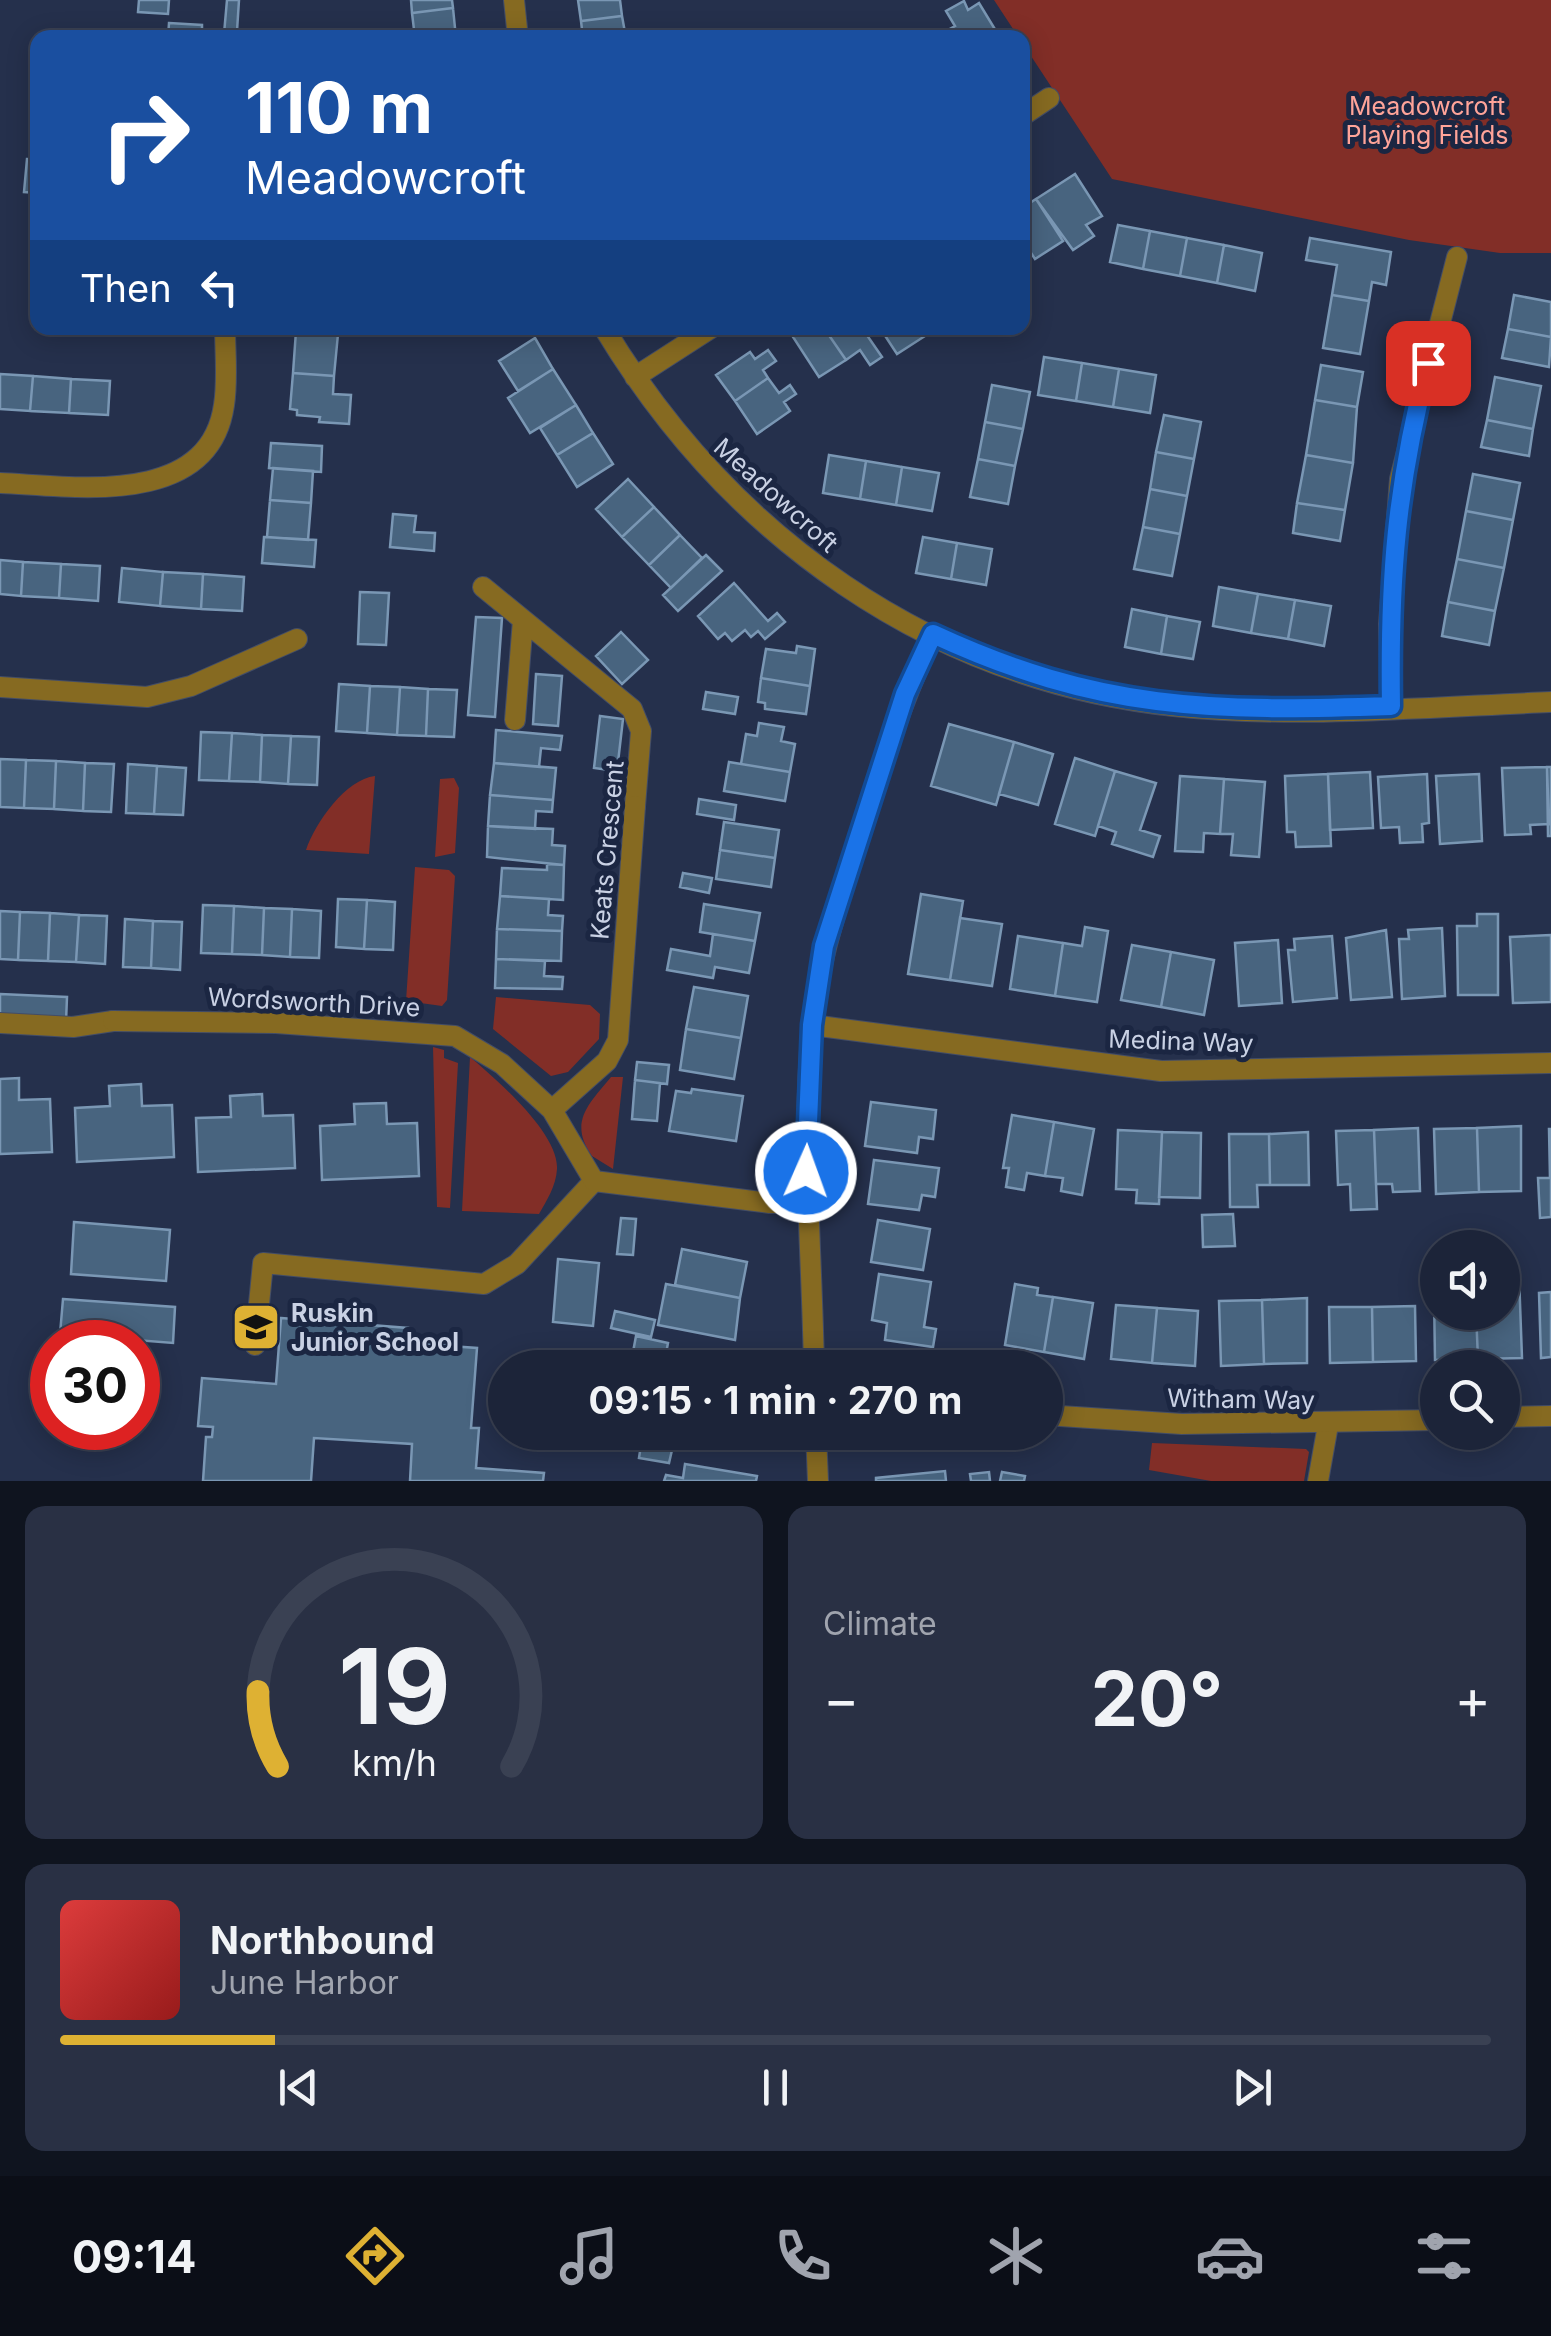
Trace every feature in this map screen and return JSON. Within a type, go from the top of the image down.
[{"type":"street","points":[[514,0],[517,30]]},
{"type":"street","points":[[1030,111],[1049,98]]},
{"type":"street","points":[[1391,706],[1390,606],[1400,480],[1457,257]]},
{"type":"street","points":[[0,482],[136,486],[164,477],[189,461],[204,448],[224,406],[225,335]]},
{"type":"street","name":"Meadowcroft","points":[[609,335],[670,427],[706,468],[781,540],[840,586],[1004,667],[1122,698],[1224,710],[1551,702]]},
{"type":"street","points":[[635,376],[700,335]]},
{"type":"street","name":"Keats Crescent","points":[[483,587],[632,708],[641,731],[618,1040],[607,1061],[552,1110]]},
{"type":"street","points":[[514,720],[523,620]]},
{"type":"street","points":[[813,1350],[805,1203],[812,1025],[824,946],[905,694],[933,634]]},
{"type":"street","points":[[0,687],[147,697],[191,686],[297,639]]},
{"type":"street","name":"Wordsworth Drive","points":[[0,1023],[73,1027],[113,1021],[295,1024],[455,1036],[502,1064],[552,1110],[594,1181]]},
{"type":"street","name":"Medina Way","points":[[812,1025],[1161,1071],[1551,1063]]},
{"type":"street","points":[[255,1345],[263,1264],[484,1284],[517,1264],[594,1181],[770,1203],[805,1203]]},
{"type":"street","name":"Witham Way","points":[[1063,1416],[1182,1424],[1420,1421]]},
{"type":"street","points":[[1520,1417],[1551,1416]]},
{"type":"street","points":[[1318,1481],[1328,1425]]},
{"type":"street","points":[[817,1450],[818,1481]]},
{"type":"green space","name":"Meadowcroft Playing Fields","points":[[994,0],[1551,0],[1551,253],[1500,253],[1409,240],[1112,179],[1030,55],[1030,30],[1014,30]]},
{"type":"green space","points":[[375,776],[369,854],[306,850],[316,827],[333,804],[353,785]]},
{"type":"green space","points":[[454,778],[459,788],[455,853],[435,857],[440,779]]},
{"type":"green space","points":[[415,867],[449,870],[455,876],[447,1000],[442,1006],[406,1001]]},
{"type":"green space","points":[[496,997],[590,1005],[600,1014],[599,1039],[568,1072],[551,1076],[493,1029]]},
{"type":"green space","points":[[433,1047],[444,1050],[444,1058],[458,1063],[450,1208],[437,1207]]},
{"type":"green space","points":[[470,1057],[524,1108],[548,1139],[557,1169],[551,1193],[539,1214],[462,1211]]},
{"type":"green space","points":[[611,1077],[623,1077],[613,1169],[592,1156],[582,1133],[584,1114]]},
{"type":"green space","points":[[1152,1443],[1309,1452],[1304,1481],[1211,1481],[1149,1470]]},
{"type":"building","points":[[139,0],[169,0],[168,14],[138,12]]},
{"type":"building","points":[[227,0],[239,0],[237,30],[224,30]]},
{"type":"building","points":[[411,0],[452,0],[453,8],[412,13]]},
{"type":"building","points":[[578,0],[620,0],[622,16],[581,21]]},
{"type":"building","points":[[964,1],[968,10],[979,3],[995,30],[948,30],[955,26],[946,11]]},
{"type":"building","points":[[453,8],[455,30],[414,30],[412,13]]},
{"type":"building","points":[[622,16],[625,30],[582,30],[581,21]]},
{"type":"building","points":[[169,23],[202,25],[202,30],[169,30]]},
{"type":"building","points":[[27,159],[30,159],[30,192],[24,192]]},
{"type":"building","points":[[1075,174],[1102,216],[1086,225],[1094,236],[1073,250],[1036,199]]},
{"type":"building","points":[[1036,199],[1063,241],[1035,259],[1030,251],[1030,203]]},
{"type":"building","points":[[1118,225],[1150,231],[1143,269],[1110,262]]},
{"type":"building","points":[[1150,231],[1187,238],[1180,276],[1143,269]]},
{"type":"building","points":[[1187,238],[1224,245],[1217,283],[1180,276]]},
{"type":"building","points":[[1310,238],[1391,252],[1386,285],[1372,282],[1369,301],[1332,295],[1337,265],[1306,260]]},
{"type":"building","points":[[1224,245],[1262,253],[1255,291],[1217,283]]},
{"type":"building","points":[[1332,295],[1369,301],[1360,354],[1323,348]]},
{"type":"building","points":[[1514,295],[1551,302],[1551,337],[1508,329]]},
{"type":"building","points":[[1508,329],[1551,337],[1549,367],[1502,358]]},
{"type":"building","points":[[296,335],[338,335],[334,376],[293,373]]},
{"type":"building","points":[[829,335],[846,360],[819,377],[793,337]]},
{"type":"building","points":[[829,335],[867,335],[882,357],[870,365],[860,350],[846,360]]},
{"type":"building","points":[[885,335],[925,336],[897,354]]},
{"type":"building","points":[[535,338],[553,369],[518,391],[499,361]]},
{"type":"building","points":[[768,350],[776,361],[763,370],[768,378],[735,401],[716,375],[750,352],[755,359]]},
{"type":"building","points":[[1044,357],[1082,363],[1076,401],[1038,395]]},
{"type":"building","points":[[1082,363],[1119,369],[1113,407],[1076,401]]},
{"type":"building","points":[[1321,365],[1363,372],[1357,407],[1315,400]]},
{"type":"building","points":[[553,369],[576,405],[530,433],[508,398]]},
{"type":"building","points":[[1119,369],[1156,375],[1150,413],[1113,407]]},
{"type":"building","points":[[293,373],[334,376],[333,394],[351,395],[349,424],[319,422],[320,417],[297,415],[297,410],[290,409]]},
{"type":"building","points":[[0,374],[33,376],[30,411],[0,409]]},
{"type":"building","points":[[33,376],[71,379],[69,413],[30,411]]},
{"type":"building","points":[[1495,377],[1541,386],[1533,429],[1487,420]]},
{"type":"building","points":[[768,378],[779,393],[790,385],[796,394],[784,402],[790,411],[757,434],[735,401]]},
{"type":"building","points":[[71,379],[110,381],[108,415],[69,413]]},
{"type":"building","points":[[992,385],[1030,392],[1023,429],[985,422]]},
{"type":"building","points":[[1315,400],[1357,407],[1353,463],[1306,455]]},
{"type":"building","points":[[576,405],[593,433],[557,455],[540,428]]},
{"type":"building","points":[[1164,415],[1201,422],[1194,459],[1156,452]]},
{"type":"building","points":[[1487,420],[1533,429],[1529,456],[1481,447]]},
{"type":"building","points":[[985,422],[1023,429],[1015,466],[978,459]]},
{"type":"building","points":[[593,433],[613,464],[577,487],[557,455]]},
{"type":"building","points":[[271,443],[322,446],[321,472],[269,468]]},
{"type":"building","points":[[1156,452],[1194,459],[1187,496],[1150,489]]},
{"type":"building","points":[[829,455],[866,461],[860,499],[823,493]]},
{"type":"building","points":[[1306,455],[1353,463],[1345,510],[1297,503]]},
{"type":"building","points":[[978,459],[1015,466],[1008,504],[970,497]]},
{"type":"building","points":[[866,461],[902,467],[896,505],[860,499]]},
{"type":"building","points":[[902,467],[939,473],[932,511],[896,505]]},
{"type":"building","points":[[273,468],[313,471],[311,503],[270,500]]},
{"type":"building","points":[[1473,474],[1520,483],[1513,520],[1466,511]]},
{"type":"building","points":[[628,479],[654,507],[622,537],[596,509]]},
{"type":"building","points":[[1150,489],[1187,496],[1180,534],[1143,527]]},
{"type":"building","points":[[270,500],[311,503],[308,540],[267,537]]},
{"type":"building","points":[[1297,503],[1345,510],[1340,541],[1293,533]]},
{"type":"building","points":[[654,507],[680,535],[649,565],[622,537]]},
{"type":"building","points":[[1466,511],[1513,520],[1504,568],[1457,559]]},
{"type":"building","points":[[393,514],[416,516],[414,532],[435,533],[434,551],[390,547]]},
{"type":"building","points":[[1143,527],[1180,534],[1172,576],[1134,569]]},
{"type":"building","points":[[680,535],[702,558],[671,588],[649,565]]},
{"type":"building","points":[[264,537],[316,540],[314,567],[262,563]]},
{"type":"building","points":[[923,537],[957,543],[951,579],[916,573]]},
{"type":"building","points":[[957,543],[992,549],[986,585],[951,579]]},
{"type":"building","points":[[706,555],[722,571],[678,611],[663,595]]},
{"type":"building","points":[[1457,559],[1504,568],[1495,611],[1448,602]]},
{"type":"building","points":[[0,560],[23,562],[21,596],[0,594]]},
{"type":"building","points":[[23,562],[61,564],[59,598],[21,596]]},
{"type":"building","points":[[61,564],[100,566],[98,601],[59,598]]},
{"type":"building","points":[[122,568],[163,572],[160,606],[119,602]]},
{"type":"building","points":[[163,572],[203,574],[201,609],[160,606]]},
{"type":"building","points":[[203,574],[244,577],[242,611],[201,609]]},
{"type":"building","points":[[734,583],[768,621],[777,613],[785,622],[765,639],[758,631],[751,637],[745,630],[732,641],[725,633],[718,639],[698,616]]},
{"type":"building","points":[[1219,587],[1258,594],[1251,633],[1213,626]]},
{"type":"building","points":[[360,592],[389,593],[386,645],[358,644]]},
{"type":"building","points":[[1258,594],[1295,600],[1288,639],[1251,633]]},
{"type":"building","points":[[1295,600],[1331,606],[1324,646],[1288,639]]},
{"type":"building","points":[[1448,602],[1495,611],[1489,645],[1442,636]]},
{"type":"building","points":[[1132,609],[1167,616],[1161,654],[1125,647]]},
{"type":"building","points":[[1167,616],[1200,622],[1193,659],[1161,654]]},
{"type":"building","points":[[476,617],[502,618],[495,717],[468,715]]},
{"type":"building","points":[[621,632],[648,660],[622,684],[596,656]]},
{"type":"building","points":[[797,646],[815,649],[810,686],[761,678],[766,649],[796,653]]},
{"type":"building","points":[[536,674],[562,676],[558,726],[533,724]]},
{"type":"building","points":[[761,678],[810,686],[806,714],[765,709],[765,703],[758,702]]},
{"type":"building","points":[[339,684],[370,686],[367,733],[336,731]]},
{"type":"building","points":[[370,686],[400,687],[397,735],[367,733]]},
{"type":"building","points":[[400,687],[428,689],[426,736],[397,735]]},
{"type":"building","points":[[428,689],[457,690],[454,737],[426,736]]},
{"type":"building","points":[[706,692],[738,697],[735,714],[703,709]]},
{"type":"building","points":[[600,716],[623,719],[617,771],[594,768]]},
{"type":"building","points":[[759,723],[784,727],[781,741],[795,744],[790,772],[741,764],[746,734],[757,736]]},
{"type":"building","points":[[949,724],[1014,742],[996,805],[931,786]]},
{"type":"building","points":[[496,730],[562,736],[560,750],[541,748],[539,767],[494,763]]},
{"type":"building","points":[[201,732],[232,733],[229,781],[199,780]]},
{"type":"building","points":[[232,733],[262,735],[260,782],[229,781]]},
{"type":"building","points":[[262,735],[291,736],[288,784],[260,782]]},
{"type":"building","points":[[291,736],[319,737],[317,785],[288,784]]},
{"type":"building","points":[[1014,742],[1053,754],[1038,805],[999,794]]},
{"type":"building","points":[[1075,758],[1115,771],[1095,836],[1055,824]]},
{"type":"building","points":[[0,759],[26,760],[24,808],[0,807]]},
{"type":"building","points":[[26,760],[56,761],[54,809],[24,808]]},
{"type":"building","points":[[56,761],[85,763],[83,811],[54,809]]},
{"type":"building","points":[[729,762],[790,772],[785,801],[724,791]]},
{"type":"building","points":[[85,763],[114,764],[111,812],[83,811]]},
{"type":"building","points":[[494,763],[556,768],[553,800],[490,795]]},
{"type":"building","points":[[128,764],[157,766],[154,814],[126,813]]},
{"type":"building","points":[[157,766],[186,768],[183,815],[154,814]]},
{"type":"building","points":[[1547,767],[1551,767],[1551,836],[1548,836]]},
{"type":"building","points":[[1547,767],[1549,824],[1530,825],[1531,834],[1505,835],[1502,768]]},
{"type":"building","points":[[1115,771],[1156,783],[1140,830],[1160,836],[1153,857],[1112,844],[1116,832],[1098,826]]},
{"type":"building","points":[[1370,772],[1373,828],[1330,830],[1328,774]]},
{"type":"building","points":[[1328,774],[1331,846],[1296,847],[1295,832],[1287,832],[1285,776]]},
{"type":"building","points":[[1427,774],[1429,823],[1422,824],[1423,842],[1400,843],[1399,827],[1381,828],[1378,777]]},
{"type":"building","points":[[1479,774],[1482,841],[1440,844],[1436,776]]},
{"type":"building","points":[[1180,776],[1224,779],[1220,834],[1204,833],[1203,852],[1175,851]]},
{"type":"building","points":[[1224,779],[1265,782],[1259,857],[1231,855],[1233,834],[1220,834]]},
{"type":"building","points":[[490,795],[553,800],[552,812],[536,811],[535,829],[488,826]]},
{"type":"building","points":[[699,799],[736,805],[734,820],[697,814]]},
{"type":"building","points":[[724,822],[779,830],[775,858],[720,850]]},
{"type":"building","points":[[488,826],[553,829],[552,845],[565,846],[564,865],[487,857]]},
{"type":"building","points":[[720,850],[775,858],[771,887],[716,879]]},
{"type":"building","points":[[547,864],[564,865],[563,900],[500,896],[502,868],[547,870]]},
{"type":"building","points":[[683,873],[712,878],[709,893],[680,887]]},
{"type":"building","points":[[921,894],[963,901],[950,980],[908,974]]},
{"type":"building","points":[[500,896],[549,899],[548,915],[563,916],[562,931],[497,929]]},
{"type":"building","points":[[338,899],[367,900],[364,949],[336,947]]},
{"type":"building","points":[[367,900],[395,902],[393,950],[364,949]]},
{"type":"building","points":[[704,904],[760,913],[755,941],[700,932]]},
{"type":"building","points":[[203,905],[234,906],[232,954],[201,953]]},
{"type":"building","points":[[234,906],[264,908],[262,955],[232,954]]},
{"type":"building","points":[[264,908],[292,909],[290,957],[262,955]]},
{"type":"building","points":[[292,909],[321,911],[319,958],[290,957]]},
{"type":"building","points":[[0,911],[20,912],[18,960],[0,959]]},
{"type":"building","points":[[20,912],[50,913],[48,961],[18,960]]},
{"type":"building","points":[[50,913],[79,915],[76,962],[48,961]]},
{"type":"building","points":[[1477,914],[1498,914],[1498,995],[1458,995],[1457,926],[1477,926]]},
{"type":"building","points":[[79,915],[107,916],[105,964],[76,962]]},
{"type":"building","points":[[960,918],[1002,924],[992,986],[950,980]]},
{"type":"building","points":[[125,919],[153,921],[151,968],[123,967]]},
{"type":"building","points":[[153,921],[182,922],[180,970],[151,968]]},
{"type":"building","points":[[1085,927],[1108,931],[1097,1002],[1055,996],[1063,943],[1082,946]]},
{"type":"building","points":[[1442,928],[1445,996],[1402,999],[1399,939],[1409,939],[1408,930]]},
{"type":"building","points":[[497,929],[562,931],[561,961],[496,959]]},
{"type":"building","points":[[1386,930],[1392,997],[1351,1000],[1346,938]]},
{"type":"building","points":[[713,934],[755,941],[749,973],[715,967],[713,978],[667,970],[671,949],[710,956]]},
{"type":"building","points":[[1551,935],[1551,1002],[1513,1003],[1510,937]]},
{"type":"building","points":[[1018,936],[1063,943],[1055,996],[1010,989]]},
{"type":"building","points":[[1332,936],[1337,998],[1293,1002],[1288,950],[1295,950],[1294,939]]},
{"type":"building","points":[[1278,940],[1282,1003],[1239,1006],[1235,943]]},
{"type":"building","points":[[1132,945],[1171,952],[1161,1007],[1121,1000]]},
{"type":"building","points":[[1171,952],[1214,960],[1204,1015],[1161,1007]]},
{"type":"building","points":[[496,959],[545,961],[544,976],[563,977],[562,989],[495,988]]},
{"type":"building","points":[[694,987],[748,996],[741,1038],[686,1029]]},
{"type":"building","points":[[0,994],[67,997],[66,1022],[0,1019]]},
{"type":"building","points":[[686,1029],[741,1038],[734,1079],[680,1070]]},
{"type":"building","points":[[637,1062],[669,1065],[667,1084],[635,1080]]},
{"type":"building","points":[[19,1078],[19,1100],[50,1099],[52,1152],[0,1154],[0,1079]]},
{"type":"building","points":[[635,1080],[660,1083],[657,1121],[632,1119]]},
{"type":"building","points":[[141,1084],[142,1106],[172,1105],[174,1157],[77,1162],[75,1108],[110,1106],[109,1086]]},
{"type":"building","points":[[692,1089],[743,1096],[736,1141],[669,1131],[676,1091],[691,1093]]},
{"type":"building","points":[[262,1094],[263,1116],[293,1115],[295,1168],[198,1172],[196,1118],[231,1117],[230,1096]]},
{"type":"building","points":[[871,1102],[936,1110],[933,1139],[919,1137],[917,1153],[865,1146]]},
{"type":"building","points":[[386,1103],[387,1124],[417,1123],[419,1176],[322,1180],[320,1126],[355,1124],[354,1104]]},
{"type":"building","points":[[1012,1115],[1054,1122],[1045,1176],[1027,1173],[1024,1190],[1006,1187],[1009,1168],[1003,1168]]},
{"type":"building","points":[[1054,1122],[1094,1129],[1082,1195],[1061,1191],[1063,1178],[1045,1176]]},
{"type":"building","points":[[1521,1126],[1521,1191],[1479,1192],[1477,1128]]},
{"type":"building","points":[[1418,1128],[1420,1191],[1393,1192],[1392,1184],[1376,1184],[1374,1130]]},
{"type":"building","points":[[1477,1128],[1479,1192],[1436,1194],[1434,1129]]},
{"type":"building","points":[[1549,1129],[1551,1217],[1540,1218],[1538,1178],[1550,1178]]},
{"type":"building","points":[[1118,1130],[1162,1132],[1159,1204],[1136,1203],[1137,1190],[1116,1189]]},
{"type":"building","points":[[1374,1130],[1377,1209],[1351,1210],[1350,1184],[1338,1185],[1336,1131]]},
{"type":"building","points":[[1162,1132],[1201,1133],[1200,1198],[1159,1197]]},
{"type":"building","points":[[1308,1132],[1309,1185],[1270,1185],[1269,1134]]},
{"type":"building","points":[[1229,1134],[1269,1134],[1270,1185],[1257,1185],[1258,1207],[1230,1207]]},
{"type":"building","points":[[874,1160],[939,1168],[935,1197],[922,1195],[919,1210],[868,1204]]},
{"type":"building","points":[[1233,1214],[1235,1246],[1203,1247],[1202,1215]]},
{"type":"building","points":[[621,1218],[636,1219],[633,1255],[617,1254]]},
{"type":"building","points":[[878,1220],[930,1229],[923,1270],[871,1262]]},
{"type":"building","points":[[74,1222],[170,1230],[166,1281],[71,1274]]},
{"type":"building","points":[[682,1249],[747,1262],[740,1298],[675,1285]]},
{"type":"building","points":[[558,1259],[599,1263],[593,1326],[553,1322]]},
{"type":"building","points":[[879,1274],[931,1282],[924,1327],[936,1329],[933,1347],[885,1340],[887,1323],[872,1320]]},
{"type":"building","points":[[666,1284],[740,1298],[735,1340],[658,1325]]},
{"type":"building","points":[[1015,1284],[1038,1288],[1037,1295],[1053,1297],[1044,1350],[1005,1345]]},
{"type":"building","points":[[1551,1292],[1551,1357],[1541,1358],[1539,1293]]},
{"type":"building","points":[[1053,1297],[1093,1303],[1084,1359],[1063,1355],[1063,1350],[1044,1350]]},
{"type":"building","points":[[1307,1298],[1307,1363],[1264,1364],[1262,1300]]},
{"type":"building","points":[[63,1299],[175,1307],[173,1343],[160,1342],[160,1320],[61,1320]]},
{"type":"building","points":[[1262,1300],[1264,1364],[1221,1366],[1219,1301]]},
{"type":"building","points":[[1520,1303],[1522,1358],[1520,1350],[1478,1350],[1477,1330],[1520,1330]]},
{"type":"building","points":[[1116,1305],[1157,1308],[1152,1363],[1111,1359]]},
{"type":"building","points":[[1415,1306],[1416,1361],[1373,1362],[1372,1307]]},
{"type":"building","points":[[1329,1307],[1372,1307],[1373,1362],[1330,1363]]},
{"type":"building","points":[[1157,1308],[1198,1311],[1195,1366],[1152,1363]]},
{"type":"building","points":[[615,1311],[655,1320],[651,1337],[611,1328]]},
{"type":"building","points":[[281,1318],[408,1328],[407,1343],[477,1348],[471,1428],[479,1428],[476,1468],[544,1473],[543,1481],[410,1481],[412,1444],[314,1438],[311,1481],[203,1481],[206,1437],[212,1437],[213,1427],[198,1426],[202,1378],[276,1384]]},
{"type":"building","points":[[1435,1330],[1477,1330],[1478,1350],[1435,1350]]},
{"type":"building","points":[[636,1336],[668,1343],[667,1350],[633,1350]]},
{"type":"building","points":[[640,1450],[672,1450],[669,1463],[639,1458]]},
{"type":"building","points":[[685,1464],[757,1476],[756,1481],[664,1481],[666,1475],[683,1478]]},
{"type":"building","points":[[945,1471],[946,1481],[876,1481],[876,1478]]},
{"type":"building","points":[[989,1472],[990,1481],[971,1481],[970,1474]]},
{"type":"building","points":[[1002,1472],[1025,1476],[1024,1481],[1000,1481]]},
{"type":"place","name":"Ruskin Junior School","points":[[256,1327]]},
{"type":"route","points":[[806,1172],[812,1025],[824,946],[905,694],[933,634],[1004,667],[1122,698],[1172,706],[1224,710],[1391,706],[1392,550],[1400,480],[1428,363]]}]
